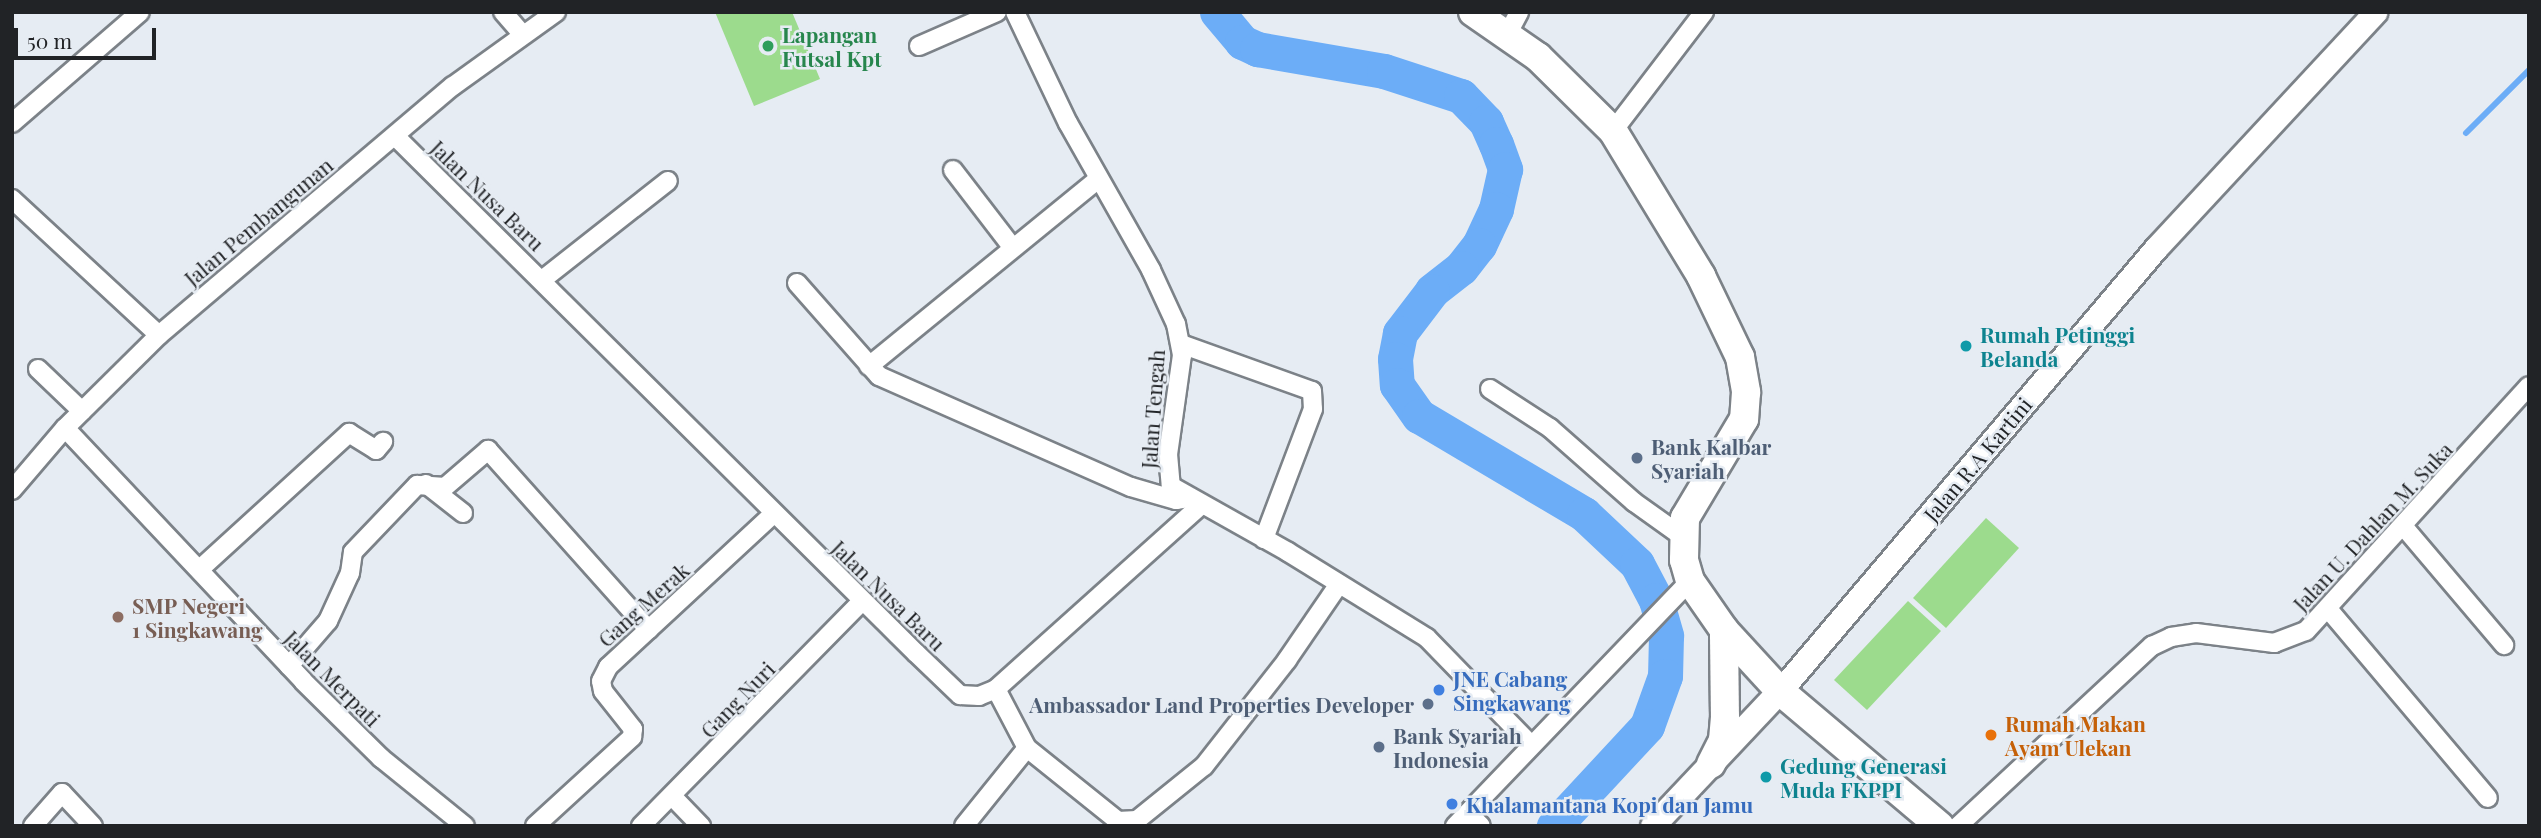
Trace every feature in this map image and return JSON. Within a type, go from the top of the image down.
[{"type":"main road","points":[[1473,12],[1513,24],[1538,57],[1613,131],[1700,276],[1740,357],[1746,393],[1744,419],[1735,442],[1685,518],[1683,588],[1780,691],[1927,822]]},
{"type":"main road","points":[[1712,764],[1723,740],[1725,718],[1724,630]]},
{"type":"main road","points":[[1653,826],[1780,691]]},
{"type":"street","points":[[12,123],[140,12]]},
{"type":"street","points":[[503,12],[521,33]]},
{"type":"street","name":"Jalan Pembangunan","points":[[12,490],[65,428],[159,335],[521,33],[556,12]]},
{"type":"street","points":[[919,46],[997,12]]},
{"type":"street","name":"Jalan Tengah","points":[[1015,12],[1098,179],[1152,270],[1181,344],[1168,467],[1171,486],[1427,638],[1531,745]]},
{"type":"street","points":[[1613,131],[1704,12]]},
{"type":"street","name":"Jalan R.A Kartini","points":[[1780,691],[2156,248],[2375,12]]},
{"type":"street","name":"Jalan Nusa Baru","points":[[396,137],[542,280],[773,514],[960,695],[979,696],[996,690]]},
{"type":"street","points":[[953,170],[1012,247]]},
{"type":"street","points":[[869,366],[1098,179]]},
{"type":"street","points":[[542,280],[668,181]]},
{"type":"street","points":[[12,200],[159,335]]},
{"type":"street","points":[[797,283],[880,376],[933,403],[1132,487],[1176,500],[1194,502]]},
{"type":"street","points":[[1181,344],[1312,391],[1313,409],[1264,539]]},
{"type":"street","points":[[38,369],[82,411]]},
{"type":"street","name":"Jalan U. Dahlan M. Suka","points":[[1958,826],[2152,646],[2171,637],[2196,633],[2274,643],[2306,631],[2329,611],[2529,386]]},
{"type":"street","points":[[1490,388],[1550,428],[1634,502],[1683,537]]},
{"type":"street","name":"Jalan Merpati","points":[[65,428],[289,666],[381,758],[465,826]]},
{"type":"street","points":[[200,569],[349,433],[376,450],[383,442]]},
{"type":"street","points":[[424,482],[445,487],[488,450],[649,630]]},
{"type":"street","points":[[424,482],[463,513]]},
{"type":"street","points":[[289,666],[328,621],[350,573],[353,552],[424,482]]},
{"type":"street","points":[[1194,502],[996,690],[1027,748],[1118,821],[1137,820],[1204,766],[1230,736],[1339,584]]},
{"type":"street","name":"Gang Merak","points":[[535,826],[632,737],[634,729],[609,701],[601,681],[608,667],[773,514]]},
{"type":"street","points":[[2404,527],[2504,645]]},
{"type":"street","points":[[1481,826],[1461,819],[1683,588]]},
{"type":"street","name":"Gang Nuri","points":[[641,826],[862,601]]},
{"type":"street","points":[[2329,611],[2487,798]]},
{"type":"street","points":[[964,826],[1027,748]]},
{"type":"street","points":[[33,826],[62,793],[93,826]]},
{"type":"street","points":[[672,796],[701,826]]},
{"type":"green space","name":"Lapangan Futsal Kpt","points":[[715,12],[792,12],[820,79],[754,106]]},
{"type":"green space","points":[[1986,518],[2019,548],[1946,628],[1913,598]]},
{"type":"green space","points":[[1908,601],[1941,631],[1867,710],[1834,680]]},
{"type":"waterway","points":[[1217,12],[1242,42],[1257,49],[1384,71],[1461,96],[1486,122],[1496,144],[1505,169],[1496,209],[1479,245],[1461,268],[1432,291],[1400,333],[1395,359],[1397,385],[1419,416],[1584,514],[1637,564],[1656,600],[1666,636],[1665,676],[1647,726],[1554,826]]},
{"type":"waterway","points":[[2466,133],[2529,70]]},
{"type":"place","name":"Lapangan Futsal Kpt","points":[[768,46]]},
{"type":"place","name":"Rumah Petinggi Belanda","points":[[1966,346]]},
{"type":"place","name":"Bank Kalbar Syariah","points":[[1637,458]]},
{"type":"place","name":"SMP Negeri 1 Singkawang","points":[[118,617]]},
{"type":"place","name":"JNE Cabang Singkawang","points":[[1439,690]]},
{"type":"place","name":"Ambassador Land Properties Developer","points":[[1428,704]]},
{"type":"place","name":"Rumah Makan Ayam Ulekan","points":[[1991,735]]},
{"type":"place","name":"Bank Syariah Indonesia","points":[[1379,747]]},
{"type":"place","name":"Gedung Generasi Muda FKPPI","points":[[1766,777]]},
{"type":"place","name":"Khalamantana Kopi dan Jamu","points":[[1452,804]]}]
